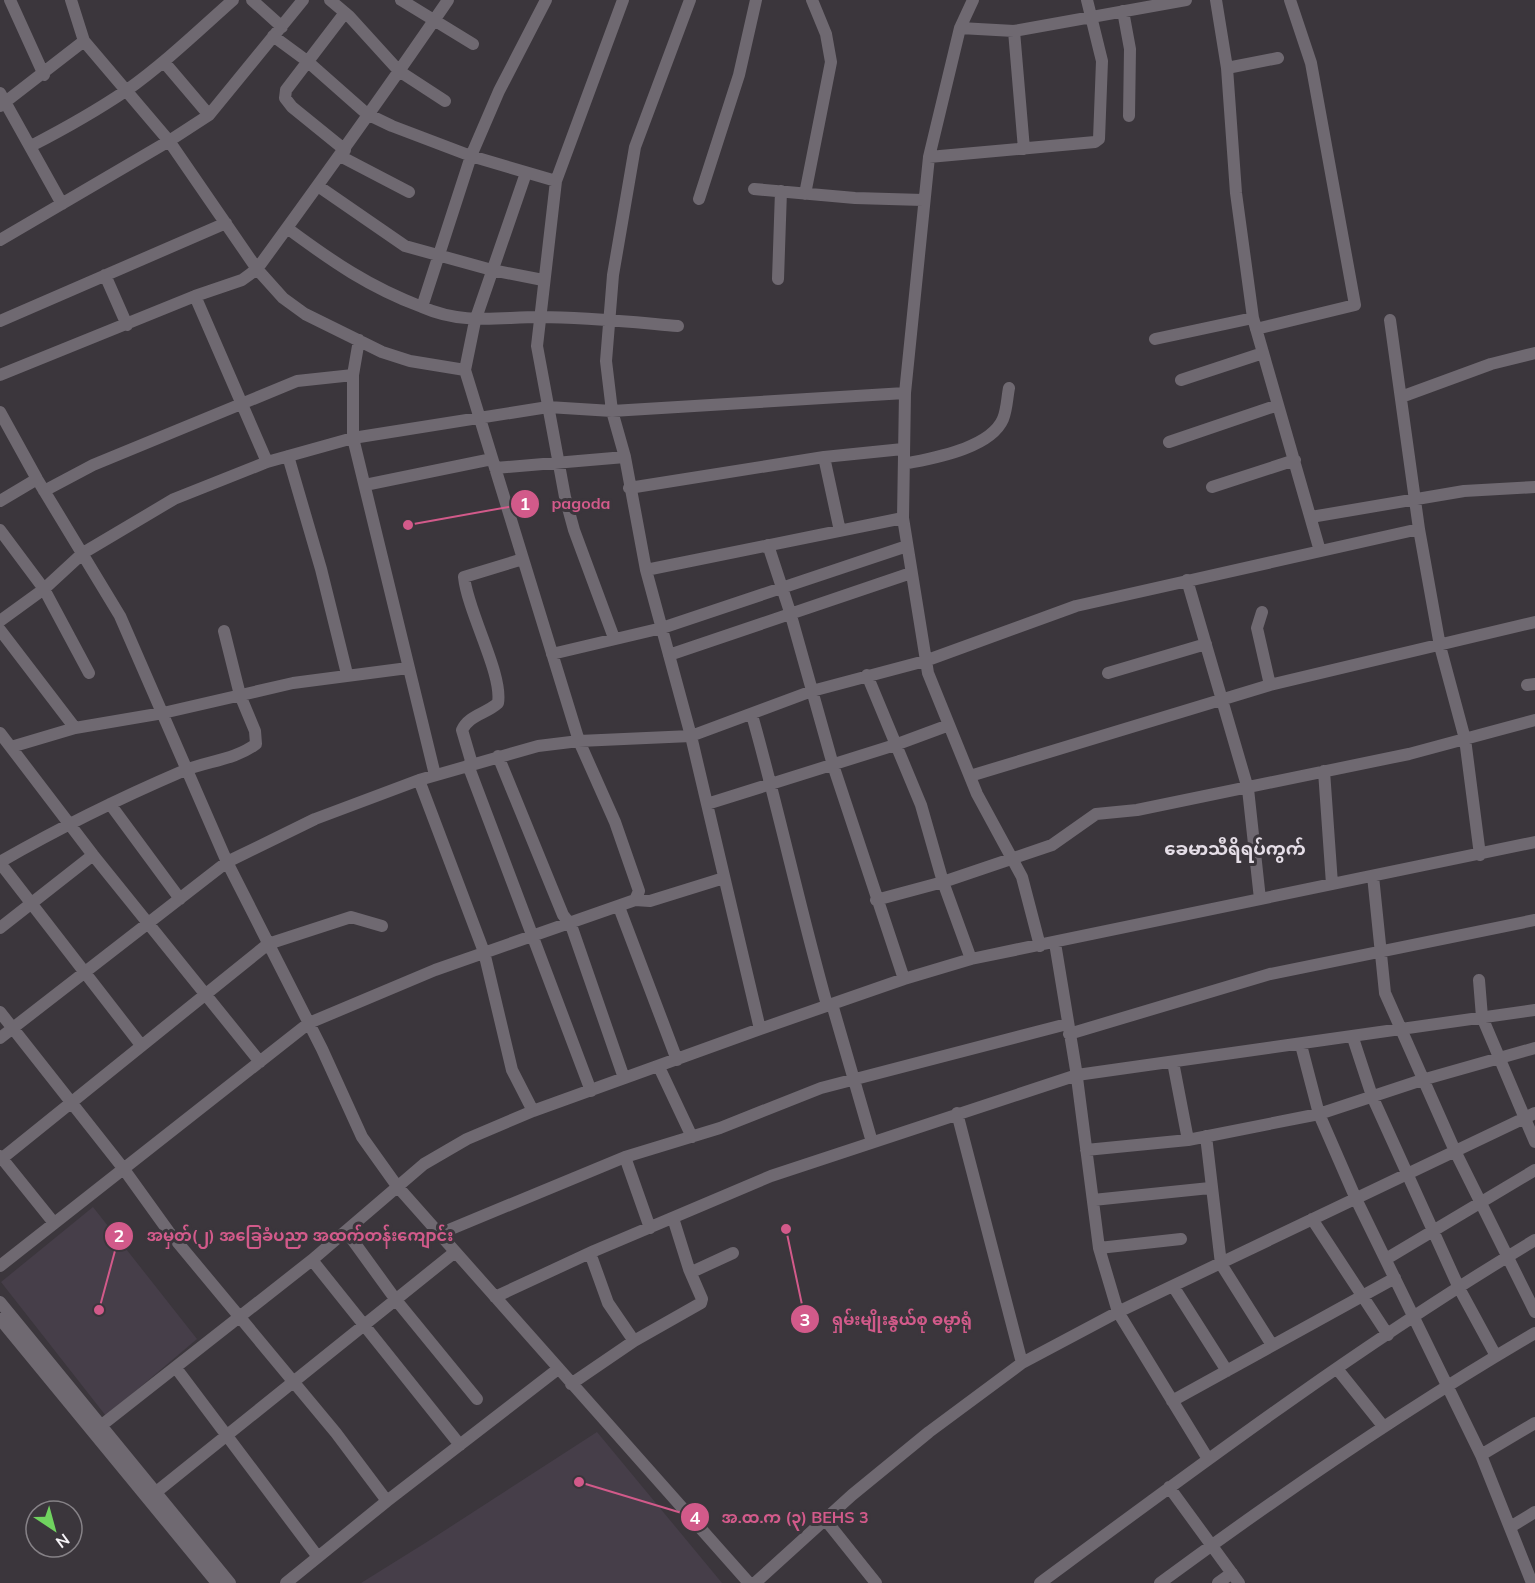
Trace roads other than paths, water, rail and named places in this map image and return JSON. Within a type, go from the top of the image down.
[{"type":"street","points":[[10,0],[44,75]]},
{"type":"street","points":[[71,0],[84,41],[170,141],[258,269],[283,298],[305,314],[382,352],[410,361],[465,370]]},
{"type":"street","points":[[31,146],[87,116],[126,90],[164,62],[233,0]]},
{"type":"street","points":[[252,0],[307,61],[367,114],[471,156],[556,181]]},
{"type":"street","points":[[0,240],[170,141],[208,115],[303,0]]},
{"type":"street","points":[[330,0],[399,71],[445,101]]},
{"type":"street","points":[[401,0],[473,44]]},
{"type":"street","points":[[0,375],[195,296],[242,280],[258,269],[448,0]]},
{"type":"street","points":[[422,307],[471,156],[499,92],[546,0]]},
{"type":"street","points":[[614,638],[574,530],[538,363],[539,317],[556,181],[623,0]]},
{"type":"street","points":[[690,0],[635,147],[624,200],[606,362],[612,411],[625,457],[646,570],[691,736],[760,1029]]},
{"type":"street","points":[[699,199],[739,75],[756,0]]},
{"type":"street","points":[[805,194],[831,62],[826,34],[812,0]]},
{"type":"street","points":[[973,0],[960,28],[929,157],[923,200],[905,393],[903,518],[925,661],[970,776],[1022,878],[1040,946]]},
{"type":"street","points":[[929,157],[1095,142],[1099,139],[1102,61],[1093,16],[1087,0]]},
{"type":"street","points":[[960,28],[1014,31],[1123,11],[1157,2],[1186,0]]},
{"type":"street","points":[[1216,0],[1227,68],[1236,193],[1255,324],[1296,460],[1320,551]]},
{"type":"street","points":[[1155,339],[1255,324],[1355,304],[1311,63],[1290,0]]},
{"type":"street","points":[[1123,11],[1130,49],[1129,116]]},
{"type":"street","points":[[344,14],[286,90],[285,98],[342,153],[409,192]]},
{"type":"street","points":[[1014,31],[1024,149]]},
{"type":"street","points":[[62,204],[31,146],[2,101],[44,75],[84,41]]},
{"type":"street","points":[[1227,68],[1278,58]]},
{"type":"street","points":[[164,62],[208,115]]},
{"type":"street","points":[[526,173],[476,321],[465,370],[579,741],[625,848],[639,891],[635,900]]},
{"type":"street","points":[[318,186],[405,246],[439,257],[543,280]]},
{"type":"street","points":[[754,189],[923,200]]},
{"type":"street","points":[[778,279],[781,191]]},
{"type":"street","points":[[0,321],[226,223]]},
{"type":"street","points":[[287,228],[337,265],[384,293],[435,312],[476,321],[539,317],[610,319],[678,326]]},
{"type":"street","points":[[105,275],[126,325]]},
{"type":"street","points":[[195,296],[267,462]]},
{"type":"street","points":[[1390,320],[1419,529],[1440,646],[1465,739],[1480,855]]},
{"type":"street","points":[[359,340],[353,375],[353,438],[435,775]]},
{"type":"street","points":[[1181,380],[1263,353]]},
{"type":"street","points":[[1401,397],[1491,364],[1535,353]]},
{"type":"street","points":[[44,491],[93,465],[297,381],[353,375]]},
{"type":"street","points":[[904,464],[957,451],[983,440],[1002,421],[1009,387]]},
{"type":"street","points":[[0,621],[44,589],[83,554],[174,500],[267,462],[353,438],[479,420],[548,407],[612,411],[905,393]]},
{"type":"street","points":[[1168,442],[1278,405]]},
{"type":"street","points":[[1,417],[120,616],[227,862],[309,1023],[362,1137],[397,1186],[749,1583]]},
{"type":"street","points":[[629,488],[824,457],[903,449]]},
{"type":"street","points":[[288,456],[321,569],[347,674]]},
{"type":"street","points":[[365,485],[493,464],[560,465],[625,457]]},
{"type":"street","points":[[824,457],[840,531]]},
{"type":"street","points":[[1212,487],[1296,460]]},
{"type":"street","points":[[0,501],[37,479]]},
{"type":"street","points":[[1311,517],[1464,491],[1535,487]]},
{"type":"street","points":[[646,570],[903,518]]},
{"type":"street","points":[[0,1038],[227,862],[315,819],[419,780],[538,746],[579,741],[691,736],[812,691],[925,661],[1076,606],[1419,529]]},
{"type":"street","points":[[0,530],[44,589],[89,674]]},
{"type":"street","points":[[768,545],[790,612],[832,765],[904,979]]},
{"type":"street","points":[[552,654],[662,628],[907,546]]},
{"type":"street","points":[[523,559],[464,577],[478,630],[499,688],[496,705],[485,713],[472,717],[462,730],[470,764],[591,1091]]},
{"type":"street","points":[[669,655],[790,612],[911,573]]},
{"type":"street","points":[[1187,580],[1247,786],[1260,899]]},
{"type":"street","points":[[1262,612],[1257,628],[1270,685]]},
{"type":"street","points":[[970,776],[1072,743],[1270,685],[1535,622]]},
{"type":"street","points":[[0,630],[75,728]]},
{"type":"street","points":[[141,1045],[0,862],[68,823],[186,770],[245,752],[256,744],[255,731],[240,695],[224,631]]},
{"type":"street","points":[[1108,673],[1206,644]]},
{"type":"street","points":[[10,747],[75,728],[163,713],[240,695],[347,674],[408,668]]},
{"type":"street","points":[[867,675],[921,806],[943,882],[971,959]]},
{"type":"street","points":[[752,715],[771,783],[803,920],[872,1142]]},
{"type":"street","points":[[876,900],[943,882],[1052,845],[1096,814],[1137,810],[1324,771],[1465,739],[1535,720]]},
{"type":"street","points":[[707,804],[895,746],[949,725]]},
{"type":"street","points":[[0,733],[147,924],[260,1062]]},
{"type":"street","points":[[498,756],[563,915],[571,925],[624,1078]]},
{"type":"street","points":[[1324,771],[1332,884]]},
{"type":"street","points":[[419,780],[484,952],[512,1070],[533,1111]]},
{"type":"street","points":[[110,804],[180,899]]},
{"type":"street","points":[[98,1429],[312,1260],[397,1186],[445,1151],[533,1111],[830,1004],[971,959],[1535,842]]},
{"type":"street","points":[[0,928],[93,855]]},
{"type":"street","points":[[1373,876],[1385,993],[1455,1151],[1535,1312]]},
{"type":"street","points":[[0,1266],[309,1023],[359,1000],[484,952],[571,925],[635,900],[650,901],[724,878]]},
{"type":"street","points":[[619,907],[677,1060]]},
{"type":"street","points":[[54,1223],[1,1158],[205,992],[268,944],[351,917],[382,926]]},
{"type":"street","points":[[439,1234],[625,1157],[692,1137],[821,1088],[1068,1029],[1270,974],[1535,920]]},
{"type":"street","points":[[1055,943],[1077,1075],[1099,1248],[1118,1312],[1208,1459]]},
{"type":"street","points":[[1479,980],[1482,1017],[1499,1057],[1530,1115],[1535,1142]]},
{"type":"street","points":[[495,1298],[590,1253],[771,1176],[1077,1075],[1353,1038],[1535,1010]]},
{"type":"street","points":[[0,1012],[123,1168],[169,1232],[294,1382],[387,1501]]},
{"type":"street","points":[[1353,1038],[1372,1096],[1459,1288],[1496,1356]]},
{"type":"street","points":[[1301,1045],[1319,1114],[1356,1199],[1481,1455],[1512,1526],[1532,1583]]},
{"type":"street","points":[[1086,1150],[1188,1140],[1319,1114],[1422,1080],[1535,1048]]},
{"type":"street","points":[[1173,1062],[1188,1140]]},
{"type":"street","points":[[658,1067],[692,1137]]},
{"type":"street","points":[[957,1113],[1022,1364]]},
{"type":"street","points":[[755,1583],[824,1518],[929,1432],[1022,1364],[1118,1312],[1530,1115]]},
{"type":"street","points":[[1206,1136],[1210,1188],[1221,1264],[1272,1346]]},
{"type":"street","points":[[625,1157],[650,1228]]},
{"type":"street","points":[[1386,1259],[1535,1170]]},
{"type":"street","points":[[1093,1200],[1210,1188]]},
{"type":"street","points":[[571,1384],[634,1341],[701,1303],[702,1299],[689,1269],[673,1218]]},
{"type":"street","points":[[1312,1219],[1388,1335]]},
{"type":"street","points":[[346,1231],[396,1300],[477,1399]]},
{"type":"street","points":[[1099,1248],[1180,1239]]},
{"type":"street","points":[[1040,1583],[1208,1459],[1413,1318],[1535,1240]]},
{"type":"street","points":[[155,1493],[455,1252]]},
{"type":"street","points":[[590,1253],[608,1303],[634,1341]]},
{"type":"street","points":[[689,1269],[694,1271],[733,1253]]},
{"type":"street","points":[[312,1260],[366,1324],[460,1445]]},
{"type":"street","points":[[1172,1401],[1395,1278]]},
{"type":"street","points":[[1173,1286],[1227,1371]]},
{"type":"street","points":[[0,1302],[216,1583]]},
{"type":"street","points":[[0,1319],[155,1493],[230,1583]]},
{"type":"street","points":[[1160,1583],[1383,1426],[1446,1385],[1535,1334]]},
{"type":"street","points":[[176,1368],[228,1434],[318,1557]]},
{"type":"street","points":[[286,1583],[387,1501],[558,1369]]},
{"type":"street","points":[[1338,1370],[1383,1426]]},
{"type":"street","points":[[1481,1455],[1535,1423]]},
{"type":"street","points":[[1169,1487],[1236,1578],[1218,1583]]},
{"type":"street","points":[[1512,1526],[1535,1512]]},
{"type":"street","points":[[824,1518],[876,1583]]},
{"type":"place","name":"pagoda","points":[[408,525]]},
{"type":"place","name":"ရှမ်းမျိုးနွယ်စု ဓမ္မာရုံ","points":[[786,1229]]},
{"type":"place","name":"အမှတ်(၂) အခြေခံပညာ အထက်တန်းကျောင်း","points":[[99,1310]]},
{"type":"place","name":"အ.ထ.က (၃) BEHS 3","points":[[579,1482]]},
{"type":"district","name":"ခေမာသီရိရပ်ကွက်","points":[[1235,849]]}]
